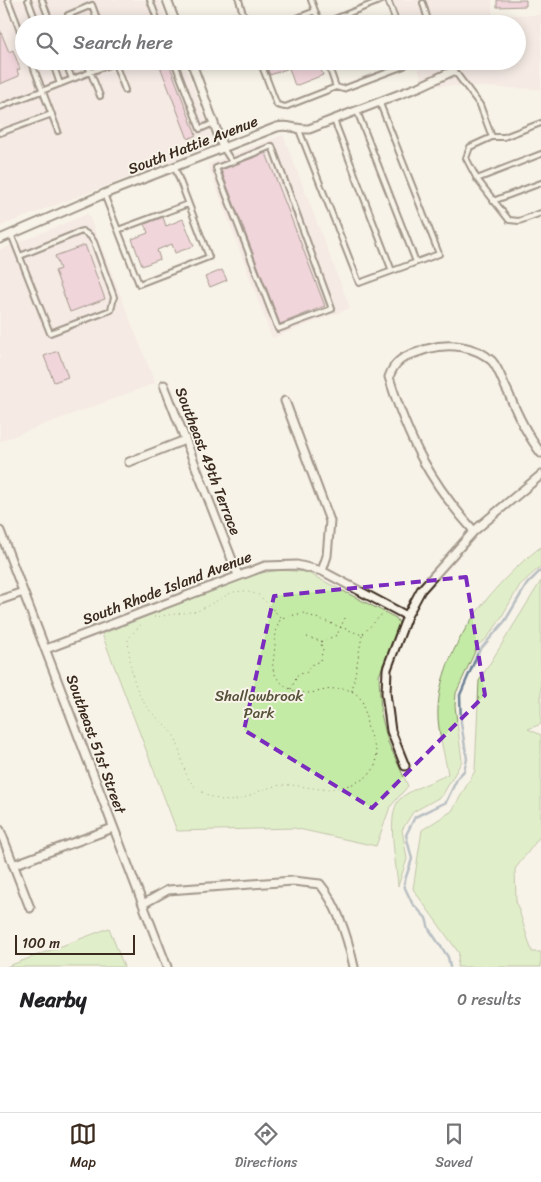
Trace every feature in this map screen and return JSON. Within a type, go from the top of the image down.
[{"type":"street","points":[[168,0],[173,15]]},
{"type":"street","points":[[194,70],[223,148]]},
{"type":"street","name":"South Hattie Avenue","points":[[0,237],[223,148],[286,125],[299,130],[334,120],[453,71]]},
{"type":"street","points":[[474,531],[437,486],[424,466],[389,377],[394,364],[406,356],[439,345],[467,348],[478,352],[493,362],[524,428],[541,454]]},
{"type":"street","name":"Southeast 49th Terrace","points":[[164,384],[238,575]]},
{"type":"street","points":[[285,401],[330,521],[327,556],[322,571]]},
{"type":"street","points":[[129,462],[185,440]]},
{"type":"street","points":[[405,766],[391,731],[386,693],[387,669],[407,616],[421,590],[474,531],[541,475]]},
{"type":"street","name":"Southeast 51st Street","points":[[0,531],[167,967]]},
{"type":"street","name":"South Rhode Island Avenue","points":[[46,649],[265,566],[297,565],[322,571],[407,616]]},
{"type":"street","points":[[0,600],[23,592]]},
{"type":"street","points":[[13,865],[113,828]]},
{"type":"street","points":[[0,830],[30,908]]},
{"type":"street","points":[[143,904],[168,890],[308,882],[320,884],[329,896],[337,914],[354,967]]},
{"type":"lane","points":[[8,0],[15,18]]},
{"type":"lane","points":[[28,0],[34,15]]},
{"type":"lane","points":[[42,0],[48,15]]},
{"type":"lane","points":[[150,0],[156,15]]},
{"type":"lane","points":[[239,0],[243,15]]},
{"type":"lane","points":[[311,0],[317,15]]},
{"type":"lane","points":[[344,15],[382,0]]},
{"type":"lane","points":[[388,0],[394,15]]},
{"type":"lane","points":[[423,1],[427,15]]},
{"type":"lane","points":[[68,15],[92,5],[96,15]]},
{"type":"lane","points":[[305,15],[315,11]]},
{"type":"lane","points":[[34,70],[58,131]]},
{"type":"lane","points":[[55,70],[60,84]]},
{"type":"lane","points":[[68,70],[72,79]]},
{"type":"lane","points":[[0,107],[95,70]]},
{"type":"lane","points":[[117,70],[125,90]]},
{"type":"lane","points":[[177,70],[200,129],[214,123]]},
{"type":"lane","points":[[263,70],[277,105],[285,107],[336,87],[343,89],[393,70]]},
{"type":"lane","points":[[330,70],[336,87]]},
{"type":"lane","points":[[453,71],[480,105],[492,137]]},
{"type":"lane","points":[[90,72],[100,96]]},
{"type":"lane","points":[[299,130],[359,283],[439,254],[379,101]]},
{"type":"lane","points":[[357,111],[416,262]]},
{"type":"lane","points":[[0,133],[52,114]]},
{"type":"lane","points":[[334,120],[392,271]]},
{"type":"lane","points":[[541,123],[504,137],[492,137],[470,147],[466,158],[477,179],[509,220],[514,222],[541,213]]},
{"type":"lane","points":[[272,146],[332,309],[278,329],[216,168],[232,162],[272,146]]},
{"type":"lane","points":[[223,148],[232,162]]},
{"type":"lane","points":[[477,179],[541,154]]},
{"type":"lane","points":[[104,194],[139,284],[209,257],[175,168]]},
{"type":"lane","points":[[493,201],[541,183]]},
{"type":"lane","points":[[118,230],[188,204]]},
{"type":"lane","points":[[11,234],[50,334],[111,310],[114,297],[94,242],[86,233],[82,231],[20,256]]},
{"type":"path","points":[[245,590],[259,595],[280,618],[274,638],[273,668],[280,682],[290,689],[306,693],[340,688],[352,692],[365,705],[368,732],[378,755],[374,767],[368,777],[328,789],[304,786],[276,786],[238,801],[223,800],[203,793],[188,781],[176,741],[168,728],[151,712],[138,693],[131,669],[128,640],[139,624],[147,618],[198,611],[233,592],[245,590]]},
{"type":"path","points":[[352,692],[362,635],[383,616],[387,607]]},
{"type":"path","points":[[280,618],[303,612],[362,635]]},
{"type":"path","points":[[307,637],[320,642],[337,635],[346,616]]},
{"type":"path","points":[[290,689],[298,674],[306,673],[311,665],[322,658],[323,649],[320,642]]},
{"type":"highlighted area","points":[[466,577],[485,695],[372,808],[244,730],[274,596]]},
{"type":"shaded area","points":[[0,0],[159,0],[165,15],[15,15],[15,70],[186,70],[212,137],[212,142],[205,148],[0,226]]},
{"type":"shaded area","points":[[392,0],[492,0],[492,15],[398,15]]},
{"type":"shaded area","points":[[541,3],[541,89],[424,85],[418,70],[526,70],[526,15],[539,15]]},
{"type":"shaded area","points":[[283,135],[350,308],[272,338],[208,164]]},
{"type":"shaded area","points":[[88,214],[155,383],[0,441],[0,250]]},
{"type":"green space","points":[[541,547],[541,566],[520,585],[498,623],[486,639],[478,645],[456,693],[455,706],[462,761],[442,796],[413,812],[402,830],[407,859],[398,886],[393,841],[393,816],[396,806],[400,799],[411,792],[448,774],[438,718],[440,694],[446,669],[456,645],[486,600],[522,562]]},
{"type":"green space","name":"Shallowbrook Park","points":[[280,570],[306,572],[396,618],[399,623],[379,676],[381,714],[388,742],[408,786],[390,807],[376,846],[294,828],[177,831],[102,634],[255,574]]},
{"type":"green space","points":[[541,581],[541,724],[528,729],[541,735],[541,835],[515,869],[516,901],[532,952],[541,952],[541,967],[457,967],[459,953],[413,889],[422,830],[452,811],[475,771],[479,681]]},
{"type":"green space","points":[[109,928],[124,967],[6,967],[96,933]]},
{"type":"building","points":[[497,0],[526,0],[526,6],[497,7]]},
{"type":"building","points":[[0,30],[9,52],[13,50],[15,70],[17,70],[19,76],[0,84]]},
{"type":"building","points":[[161,70],[171,70],[196,135],[188,139]]},
{"type":"building","points":[[268,70],[284,70],[270,75]]},
{"type":"building","points":[[290,70],[321,70],[323,75],[295,86]]},
{"type":"building","points":[[266,153],[325,306],[280,324],[221,170]]},
{"type":"building","points":[[163,217],[166,226],[183,219],[194,246],[175,253],[172,244],[157,250],[160,259],[142,266],[132,239],[148,233],[145,224]]},
{"type":"building","points":[[85,245],[105,299],[70,312],[55,271],[60,269],[55,256]]},
{"type":"building","points":[[222,270],[227,280],[210,287],[205,277]]},
{"type":"building","points":[[58,351],[68,377],[54,382],[44,356]]},
{"type":"waterway","points":[[450,967],[448,957],[429,929],[426,918],[412,903],[405,888],[404,883],[412,859],[406,835],[415,817],[446,802],[458,777],[464,771],[467,759],[461,723],[460,695],[479,651],[505,621],[527,584],[541,570]]}]
